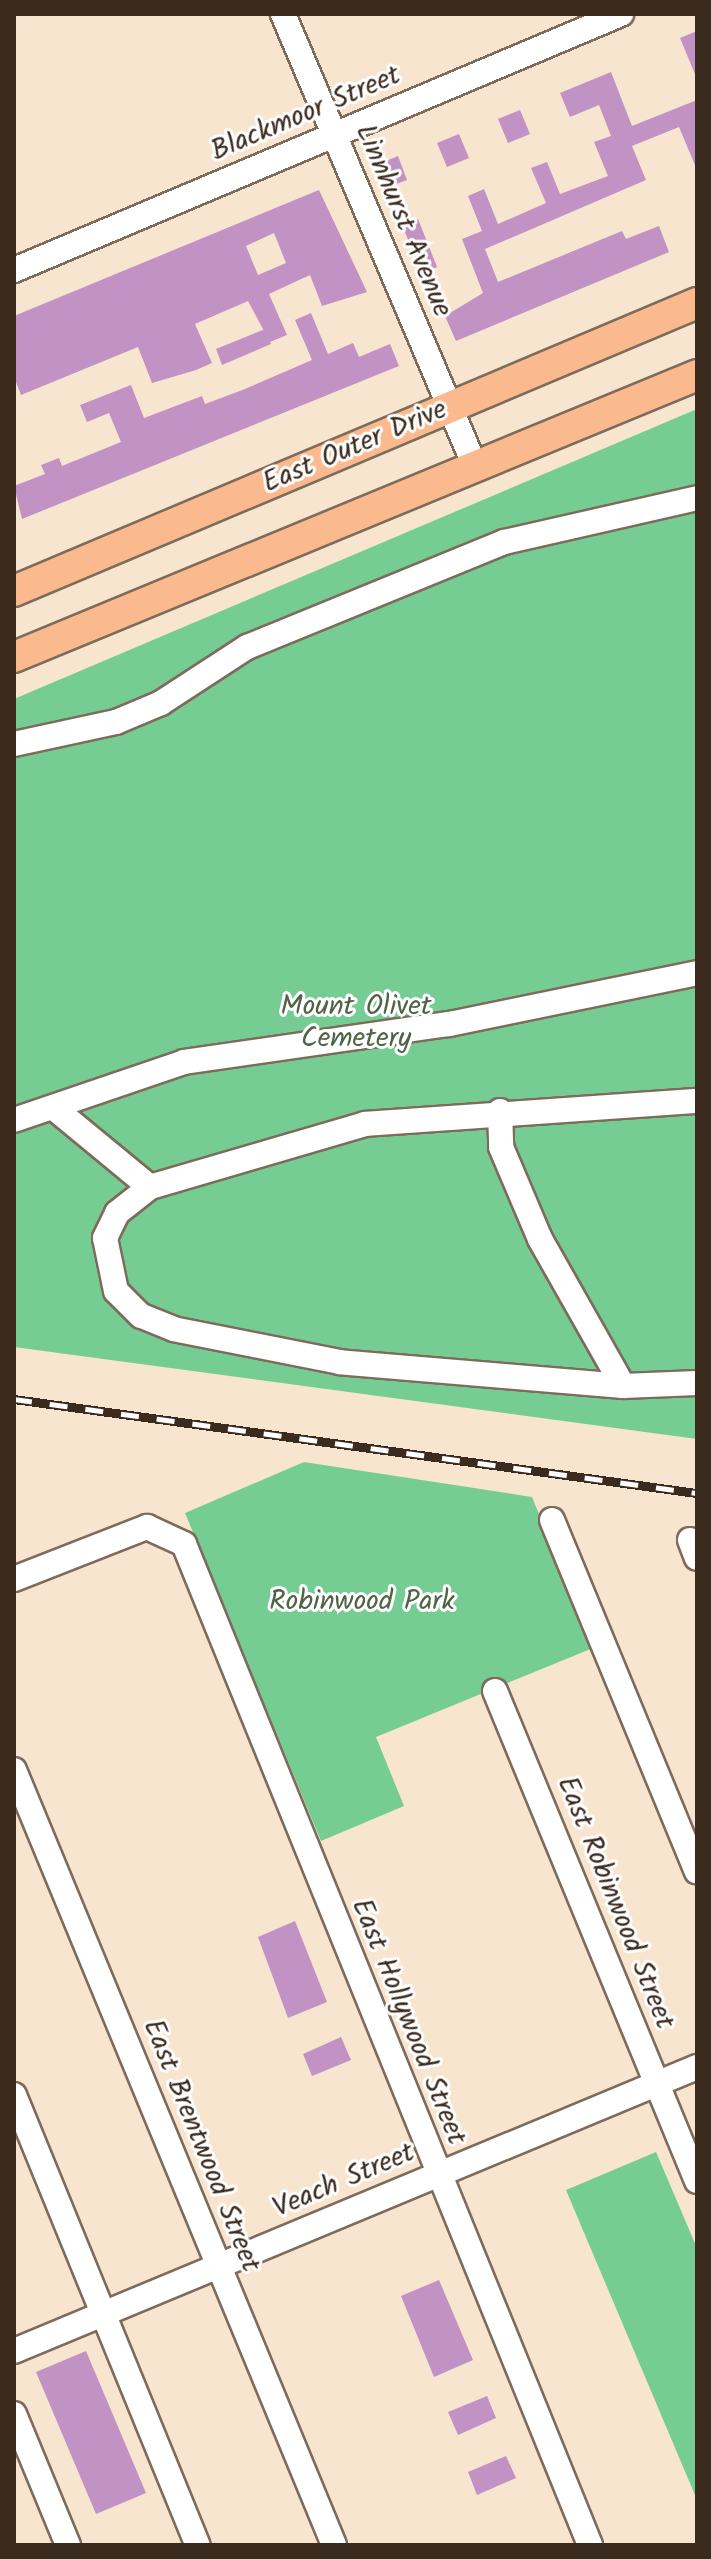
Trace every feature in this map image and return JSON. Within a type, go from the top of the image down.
[{"type":"main road","name":"East Outer Drive","points":[[14,591],[697,303]]},
{"type":"main road","points":[[14,657],[697,375]]},
{"type":"street","name":"Linnhurst Avenue","points":[[283,14],[476,468]]},
{"type":"street","name":"Blackmoor Street","points":[[14,270],[621,14]]},
{"type":"street","points":[[14,744],[131,716],[247,647],[504,542],[697,498]]},
{"type":"street","points":[[14,1120],[184,1062],[449,1024],[697,973]]},
{"type":"street","points":[[697,1101],[500,1111],[365,1124],[150,1187],[117,1213],[104,1257],[116,1291],[158,1324],[340,1362],[623,1386],[697,1383]]},
{"type":"street","points":[[54,1108],[150,1187]]},
{"type":"street","points":[[500,1111],[501,1147],[540,1239],[623,1386]]},
{"type":"street","points":[[552,1520],[697,1871]]},
{"type":"street","name":"East Hollywood Street","points":[[14,1579],[136,1530],[162,1530],[184,1544],[590,2545]]},
{"type":"street","name":"East Robinwood Street","points":[[495,1691],[697,2181]]},
{"type":"street","name":"East Brentwood Street","points":[[14,1770],[334,2545]]},
{"type":"street","name":"Veach Street","points":[[14,2351],[697,2067]]},
{"type":"street","points":[[14,2095],[198,2545]]},
{"type":"street","points":[[14,2414],[68,2545]]},
{"type":"green space","name":"Mount Olivet Cemetery","points":[[697,409],[697,1439],[14,1347],[14,699]]},
{"type":"green space","name":"Robinwood Park","points":[[304,1462],[532,1497],[593,1648],[376,1737],[404,1806],[321,1841],[185,1513]]},
{"type":"green space","points":[[656,2152],[697,2248],[695,2495],[566,2190]]},
{"type":"building","points":[[697,31],[697,79],[680,38]]},
{"type":"building","points":[[611,72],[632,126],[697,100],[697,170],[679,127],[632,146],[646,180],[485,249],[498,282],[622,231],[626,239],[659,226],[669,252],[456,341],[445,316],[483,293],[462,239],[482,231],[468,196],[484,189],[498,224],[546,203],[531,168],[547,162],[560,194],[608,176],[594,142],[611,136],[599,105],[570,117],[560,93]]},
{"type":"building","points":[[520,110],[530,134],[508,143],[498,119]]},
{"type":"building","points":[[459,134],[469,158],[447,167],[437,143]]},
{"type":"building","points":[[398,156],[407,180],[385,188],[376,165]]},
{"type":"building","points":[[319,190],[367,292],[322,306],[310,275],[269,294],[287,335],[270,342],[248,301],[195,324],[212,363],[196,370],[152,383],[138,347],[21,395],[14,377],[14,316]],"holes":[[[274,233],[286,263],[258,275],[246,246]]]},
{"type":"building","points":[[418,219],[437,267],[422,274],[402,225]]},
{"type":"building","points":[[311,313],[328,354],[353,343],[359,357],[390,344],[399,366],[22,519],[14,486],[45,474],[41,465],[59,458],[62,466],[121,442],[109,413],[87,422],[80,405],[131,385],[144,418],[202,396],[205,404],[245,389],[312,360],[295,320]]},
{"type":"building","points":[[265,329],[271,344],[222,365],[216,349]]},
{"type":"building","points":[[295,1921],[327,2002],[288,2018],[258,1937]]},
{"type":"building","points":[[341,2037],[351,2060],[312,2076],[303,2054]]},
{"type":"building","points":[[439,2280],[473,2360],[434,2377],[401,2296]]},
{"type":"building","points":[[86,2351],[146,2493],[96,2514],[36,2372]]},
{"type":"building","points":[[487,2396],[496,2418],[458,2435],[448,2412]]},
{"type":"building","points":[[506,2456],[516,2478],[477,2495],[468,2472]]},
{"type":"railway","points":[[14,1399],[697,1493]]}]
